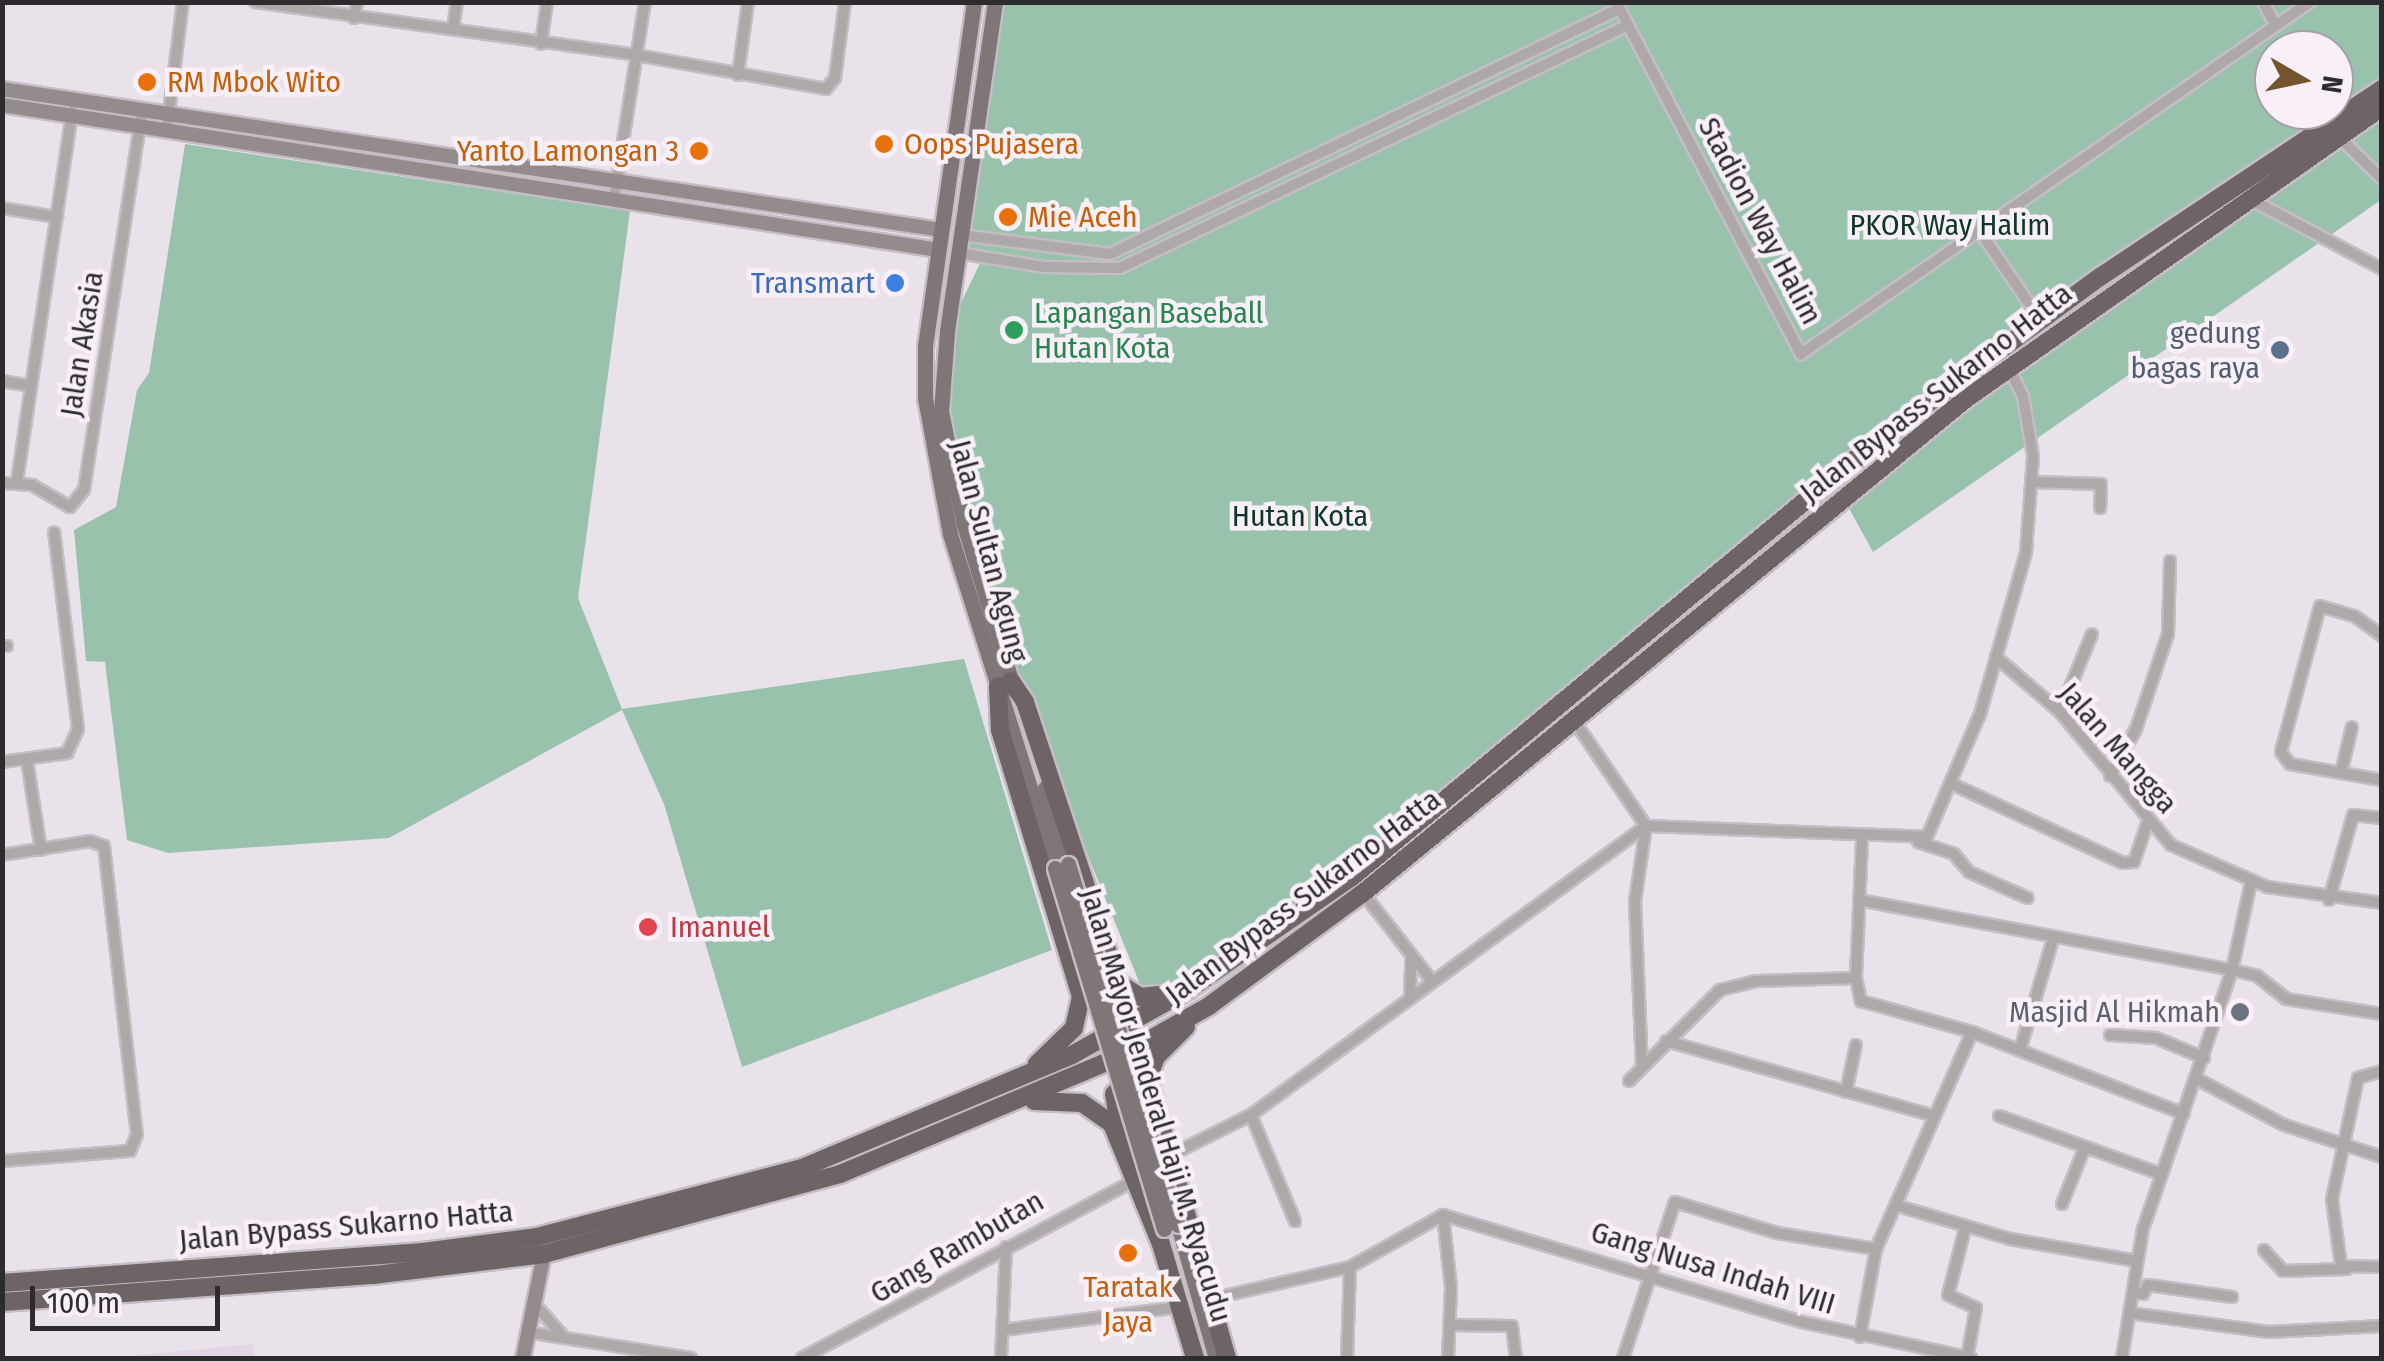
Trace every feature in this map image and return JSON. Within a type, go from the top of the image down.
[{"type":"highway","name":"Jalan Bypass Sukarno Hatta","points":[[2,1302],[61,1288],[537,1237],[802,1168],[1022,1078],[1188,990],[1352,877],[1882,436],[2100,277],[2382,89]]},
{"type":"highway","name":"Jalan Bypass Sukarno Hatta","points":[[110,1284],[374,1275],[544,1254],[782,1193],[1015,1104],[1208,1006],[1363,893],[2008,367],[2382,107]]},
{"type":"highway","points":[[1004,683],[1025,702],[1118,983],[1121,1005],[1112,1016],[1098,1015],[1082,997],[1000,730],[1004,683]]},
{"type":"highway","points":[[1512,745],[1524,763]]},
{"type":"highway","points":[[1118,983],[1140,997],[1188,990]]},
{"type":"highway","points":[[1022,1078],[1072,1032],[1082,997]]},
{"type":"highway","points":[[1208,1006],[1152,1062],[1150,1092],[1214,1298],[1226,1358]]},
{"type":"highway","points":[[1127,1153],[1114,1094],[1130,1079],[1150,1092]]},
{"type":"highway","points":[[1015,1104],[1087,1105],[1112,1124],[1127,1153],[1199,1358]]},
{"type":"highway","name":"Jalan Bypass Sukarno Hatta","points":[[2,1283],[61,1288]]},
{"type":"main road","name":"Jalan Sultan Agung","points":[[974,2],[925,347],[931,454],[1062,866]]},
{"type":"main road","name":"Jalan Sultan Agung","points":[[995,2],[958,254],[941,411],[964,526],[1004,683]]},
{"type":"main road","name":"Jalan Mayor Jenderal Haji M. Ryacudu","points":[[1062,866],[1171,1227],[1216,1358]]},
{"type":"main road","name":"Jalan Mayor Jenderal Haji M. Ryacudu","points":[[1171,1227],[1199,1358]]},
{"type":"street","points":[[168,120],[183,2]]},
{"type":"street","points":[[256,2],[831,86],[845,2]]},
{"type":"street","points":[[354,18],[357,2]]},
{"type":"street","points":[[453,29],[457,2]]},
{"type":"street","points":[[540,44],[547,2]]},
{"type":"street","points":[[614,199],[645,2]]},
{"type":"street","points":[[738,75],[748,2]]},
{"type":"street","points":[[2263,2],[2276,26]]},
{"type":"street","name":"Stadion Way Halim","points":[[961,235],[1110,254],[1617,6],[1801,354],[2310,2]]},
{"type":"street","points":[[958,254],[1044,268],[1120,268],[1628,25]]},
{"type":"street","points":[[2,89],[74,99],[141,116],[617,178],[942,230]]},
{"type":"street","points":[[2,483],[18,481],[74,99]]},
{"type":"street","points":[[2,105],[71,116],[141,116]]},
{"type":"street","name":"Jalan Akasia","points":[[18,481],[70,507],[84,490],[141,116]]},
{"type":"street","points":[[168,120],[614,199],[939,250]]},
{"type":"street","points":[[2338,136],[2382,179]]},
{"type":"street","points":[[2247,198],[2382,269]]},
{"type":"street","points":[[2,208],[58,217]]},
{"type":"street","points":[[1978,230],[2028,302]]},
{"type":"street","points":[[1918,842],[1935,827],[1952,784],[1996,657],[2026,552],[2034,482],[2028,416],[2008,367]]},
{"type":"street","points":[[2,381],[31,386]]},
{"type":"street","points":[[2034,482],[2097,482],[2100,508]]},
{"type":"street","points":[[2,762],[67,753],[78,729],[54,532]]},
{"type":"street","points":[[2110,776],[2136,729],[2168,634],[2170,561]]},
{"type":"street","points":[[2382,636],[2354,616],[2324,606],[2316,611],[2281,752],[2290,764],[2382,780]]},
{"type":"street","points":[[2060,712],[2092,634]]},
{"type":"street","name":"Jalan Mangga","points":[[1996,657],[2060,712],[2147,824],[2171,846],[2250,882],[2329,900],[2382,903]]},
{"type":"street","points":[[1575,722],[1646,826],[1635,901],[1642,1067]]},
{"type":"street","points":[[2341,772],[2352,728]]},
{"type":"street","points":[[27,760],[40,850]]},
{"type":"street","points":[[1952,784],[2123,863],[2134,862],[2147,824]]},
{"type":"street","points":[[2329,900],[2353,815],[2382,818]]},
{"type":"street","points":[[1169,1156],[1251,1115],[1646,826],[1918,842],[1954,854],[1978,877],[2028,898]]},
{"type":"street","points":[[1862,840],[1856,978],[1856,993],[1861,1001],[1972,1032],[2184,1114]]},
{"type":"street","points":[[2,855],[90,841],[104,846],[137,1143],[130,1152],[2,1161]]},
{"type":"street","points":[[2122,1358],[2158,1173],[2184,1114],[2232,970],[2250,882]]},
{"type":"street","points":[[1363,893],[1431,980]]},
{"type":"street","points":[[1859,900],[2232,970],[2256,976],[2286,999],[2382,1014]]},
{"type":"street","points":[[2020,1050],[2054,939]]},
{"type":"street","points":[[1410,996],[1412,958]]},
{"type":"street","points":[[1629,1081],[1705,1002],[1736,983],[1856,978]]},
{"type":"street","points":[[1860,1337],[1876,1249],[1972,1032]]},
{"type":"street","points":[[2110,1035],[2156,1038],[2204,1058]]},
{"type":"street","points":[[1666,1041],[1935,1116]]},
{"type":"street","points":[[1846,1092],[1856,1045]]},
{"type":"street","points":[[2348,1269],[2337,1260],[2332,1199],[2358,1078],[2382,1071]]},
{"type":"street","points":[[2197,1078],[2342,1149],[2382,1157]]},
{"type":"street","points":[[1251,1115],[1295,1221]]},
{"type":"street","points":[[1999,1116],[2158,1173]]},
{"type":"street","points":[[2062,1204],[2085,1147]]},
{"type":"street","name":"Gang Rambutan","points":[[802,1358],[1137,1180]]},
{"type":"street","points":[[1623,1358],[1675,1202],[1777,1233],[1876,1249]]},
{"type":"street","points":[[1898,1206],[1966,1229],[2138,1261]]},
{"type":"street","points":[[1214,1298],[1350,1267],[1443,1215],[1448,1358]]},
{"type":"street","name":"Gang Nusa Indah VIII","points":[[1443,1215],[1860,1337],[1962,1358]]},
{"type":"street","points":[[1962,1358],[1976,1308],[1948,1295],[1966,1229]]},
{"type":"street","points":[[1001,1358],[1006,1247]]},
{"type":"street","points":[[2264,1250],[2283,1271],[2382,1267]]},
{"type":"street","points":[[523,1358],[544,1254]]},
{"type":"street","points":[[1348,1358],[1350,1267]]},
{"type":"street","points":[[2132,1293],[2143,1294],[2148,1286],[2232,1297]]},
{"type":"street","points":[[532,1301],[564,1337]]},
{"type":"street","points":[[1003,1330],[1180,1306]]},
{"type":"street","points":[[2130,1313],[2270,1332],[2382,1326]]},
{"type":"street","points":[[1449,1325],[1512,1326],[1516,1358]]},
{"type":"street","points":[[527,1332],[691,1358]]},
{"type":"shaded area","points":[[254,1344],[255,1358],[108,1358]]},
{"type":"green space","name":"Hutan Kota","points":[[998,3],[2381,3],[2381,200],[1873,552],[1834,481],[1288,926],[1198,976],[1142,989],[1016,678],[942,412],[947,332],[984,255],[960,252]]},
{"type":"green space","points":[[185,144],[630,211],[578,598],[622,709],[964,659],[1052,950],[742,1067],[664,804],[622,710],[389,838],[168,853],[127,840],[105,662],[86,661],[74,530],[116,507],[137,390],[149,373]]},
{"type":"place","name":"RM Mbok Wito","points":[[147,82]]},
{"type":"place","name":"Oops Pujasera","points":[[884,144]]},
{"type":"place","name":"Yanto Lamongan 3","points":[[699,151]]},
{"type":"place","name":"Mie Aceh","points":[[1008,217]]},
{"type":"place","name":"Transmart","points":[[895,283]]},
{"type":"place","name":"Lapangan Baseball Hutan Kota","points":[[1014,330]]},
{"type":"place","name":"gedung bagas raya","points":[[2280,350]]},
{"type":"place","name":"Imanuel","points":[[648,927]]},
{"type":"place","name":"Masjid Al Hikmah","points":[[2240,1012]]},
{"type":"place","name":"Taratak Jaya","points":[[1128,1253]]},
{"type":"park label","name":"PKOR Way Halim","points":[[1950,225]]}]
